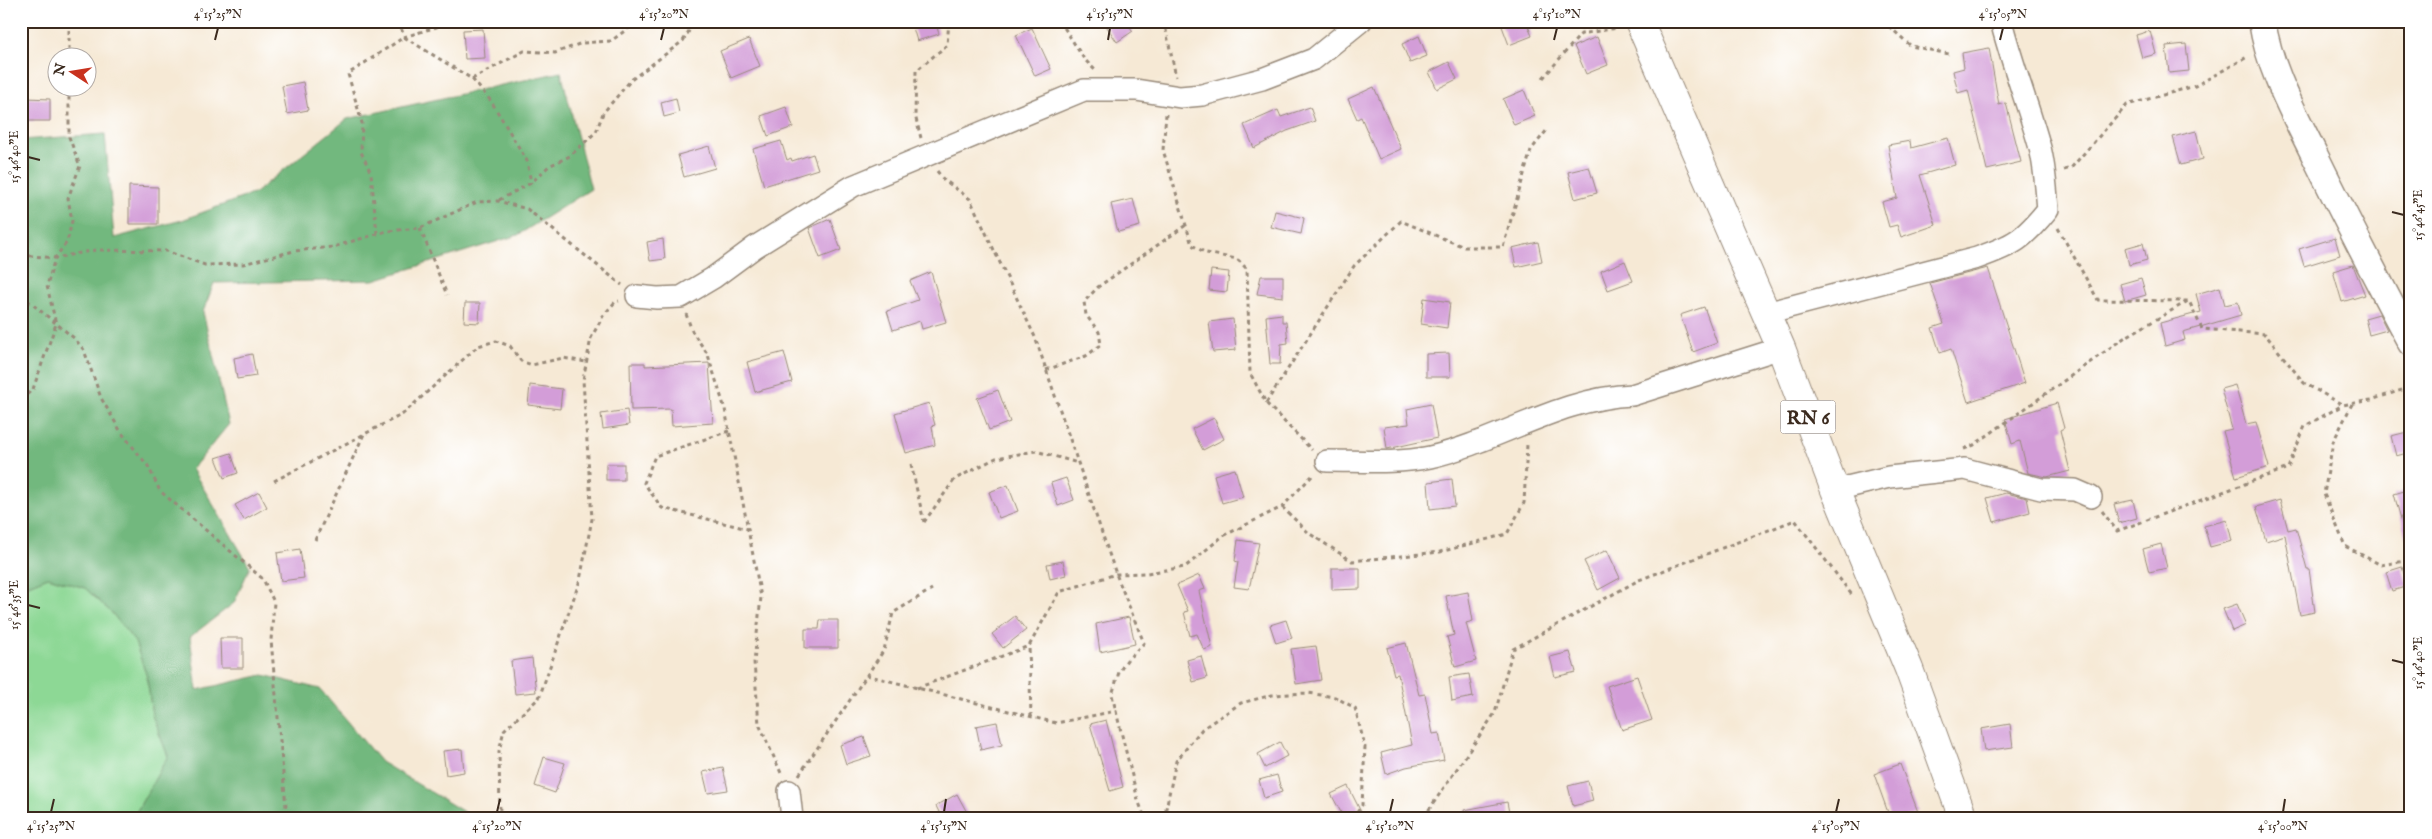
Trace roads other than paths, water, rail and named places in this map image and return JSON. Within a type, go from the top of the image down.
[{"type":"main road","name":"RN 6","points":[[1639,23],[1782,348],[1835,490],[1909,669],[1964,818]]},
{"type":"street","points":[[637,296],[681,297],[712,278],[755,247],[853,186],[1084,90],[1136,90],[1174,97],[1202,95],[1262,79],[1314,59],[1361,21]]},
{"type":"street","points":[[1766,313],[1977,258],[2011,246],[2032,229],[2048,209],[2041,149],[2015,74],[2001,21]]},
{"type":"street","points":[[2262,21],[2266,46],[2292,108],[2346,218],[2411,343]]},
{"type":"street","points":[[1328,461],[1388,461],[1429,457],[1466,446],[1585,402],[1611,396],[1632,396],[1782,348]]},
{"type":"street","points":[[1835,490],[1889,477],[1965,469],[2041,489],[2075,490],[2090,497]]},
{"type":"street","points":[[789,791],[792,818]]}]
